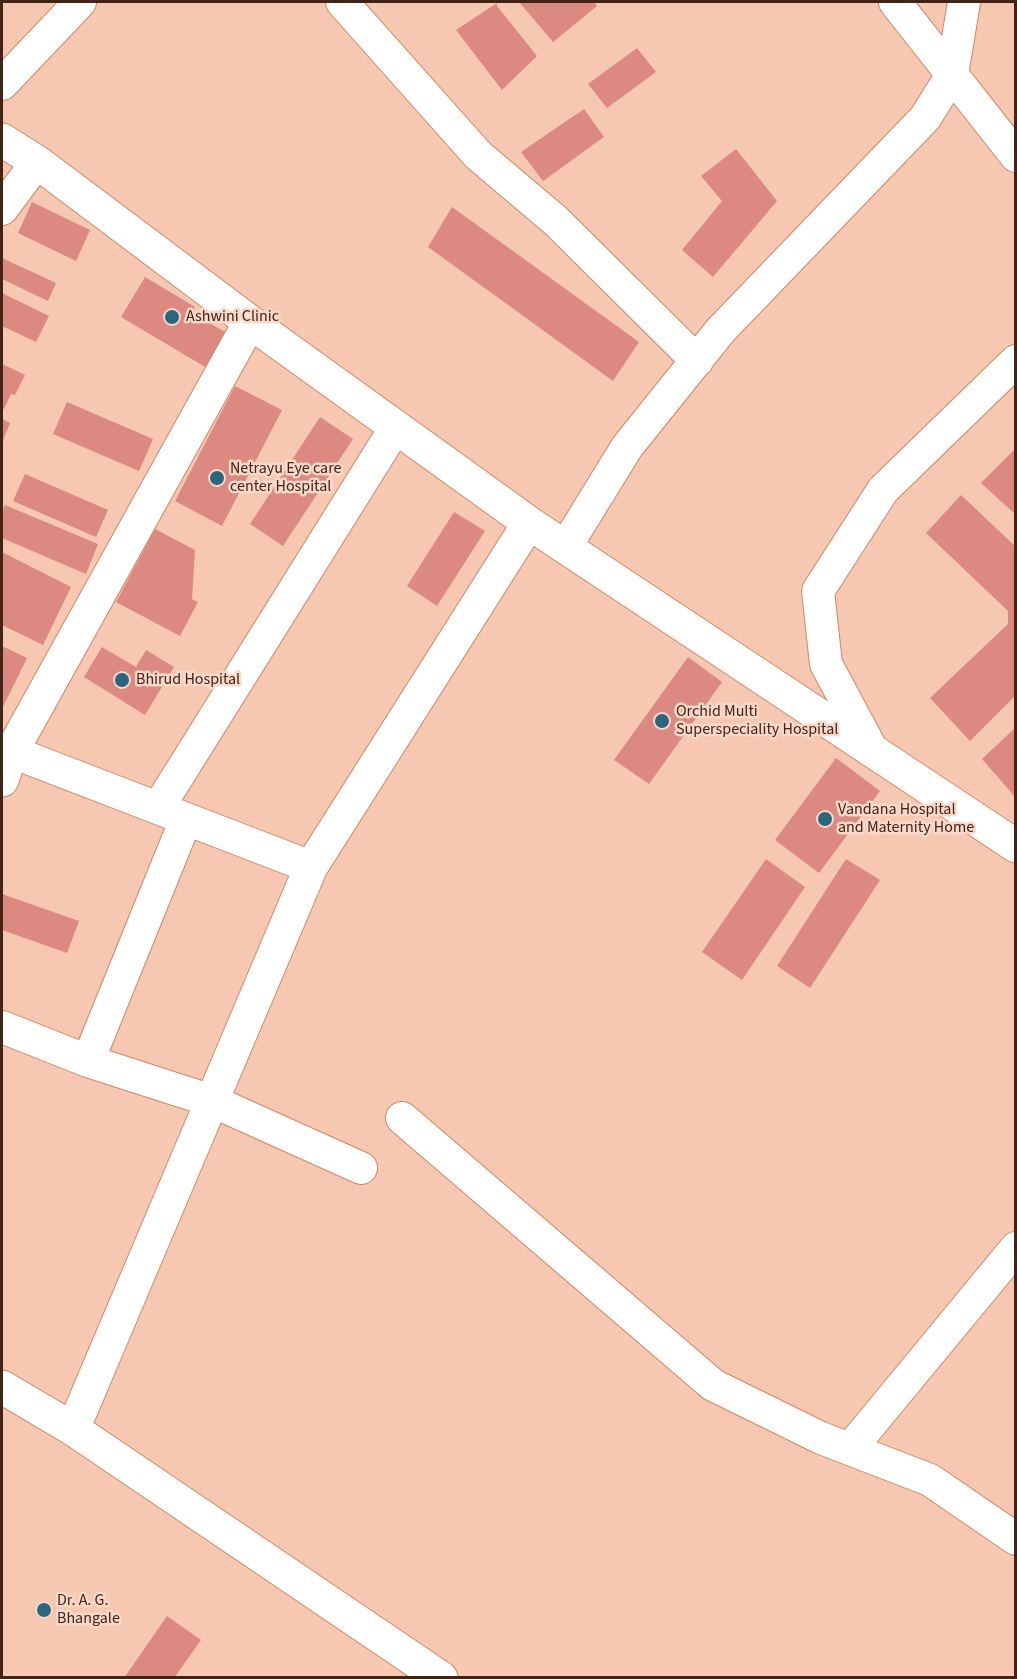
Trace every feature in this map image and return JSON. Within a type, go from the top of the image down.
[{"type":"street","points":[[2,84],[80,2]]},
{"type":"street","points":[[342,2],[478,155],[556,221],[696,360]]},
{"type":"street","points":[[895,2],[1016,156]]},
{"type":"street","points":[[566,546],[627,447],[720,331],[925,118],[952,75],[964,2]]},
{"type":"street","points":[[2,140],[37,162],[250,322],[529,523],[1016,846]]},
{"type":"street","points":[[2,209],[37,162]]},
{"type":"street","points":[[250,322],[5,760],[172,813],[310,867]]},
{"type":"street","points":[[872,750],[826,664],[818,591],[883,490],[1016,361]]},
{"type":"street","points":[[88,1061],[172,813],[396,427]]},
{"type":"street","points":[[73,1429],[310,867],[529,523]]},
{"type":"street","points":[[2,1027],[88,1061],[212,1101],[361,1168]]},
{"type":"street","points":[[402,1118],[713,1385],[821,1438],[930,1480],[1016,1539]]},
{"type":"street","points":[[850,1449],[1016,1248]]},
{"type":"street","points":[[5,1398],[73,1429],[441,1677]]},
{"type":"building","points":[[519,2],[594,2],[597,6],[553,42]]},
{"type":"building","points":[[497,3],[497,6],[537,56],[502,90],[456,30]]},
{"type":"building","points":[[637,48],[656,72],[607,108],[588,84]]},
{"type":"building","points":[[584,109],[604,137],[543,181],[521,152]]},
{"type":"building","points":[[736,149],[777,201],[713,277],[682,250],[722,201],[701,176]]},
{"type":"building","points":[[32,202],[90,230],[76,261],[18,233]]},
{"type":"building","points":[[452,207],[639,342],[613,381],[428,247]]},
{"type":"building","points":[[2,258],[56,283],[48,301],[2,279]]},
{"type":"building","points":[[145,277],[195,307],[192,313],[227,333],[207,368],[121,317]]},
{"type":"building","points":[[2,293],[49,316],[36,342],[2,326]]},
{"type":"building","points":[[2,364],[25,375],[15,395],[11,394],[4,409],[2,408]]},
{"type":"building","points":[[235,386],[282,410],[222,526],[175,501]]},
{"type":"building","points":[[67,402],[153,439],[139,471],[53,434]]},
{"type":"building","points":[[320,417],[353,439],[283,546],[250,524]]},
{"type":"building","points":[[2,419],[10,423],[2,443]]},
{"type":"building","points":[[1016,448],[1016,515],[981,483]]},
{"type":"building","points":[[25,474],[108,510],[96,537],[13,501]]},
{"type":"building","points":[[961,495],[1016,547],[1016,695],[970,741],[930,698],[1008,624],[1008,611],[926,533]]},
{"type":"building","points":[[5,505],[98,544],[86,574],[2,538],[2,512]]},
{"type":"building","points":[[454,512],[485,531],[437,606],[407,586]]},
{"type":"building","points":[[155,529],[195,550],[192,599],[198,602],[180,636],[116,602]]},
{"type":"building","points":[[2,552],[71,587],[43,645],[2,625]]},
{"type":"building","points":[[2,646],[27,658],[2,709]]},
{"type":"building","points":[[102,647],[136,667],[146,650],[174,667],[145,715],[84,677]]},
{"type":"building","points":[[688,657],[722,682],[649,784],[614,760]]},
{"type":"building","points":[[1016,727],[1016,798],[982,759]]},
{"type":"building","points":[[836,758],[880,791],[819,873],[775,840]]},
{"type":"building","points":[[766,859],[805,887],[742,980],[702,952]]},
{"type":"building","points":[[846,859],[880,880],[810,988],[777,966]]},
{"type":"building","points":[[2,894],[79,921],[67,953],[2,930]]},
{"type":"building","points":[[167,1616],[201,1640],[174,1678],[124,1678]]},
{"type":"place","name":"Ashwini Clinic","points":[[172,317]]},
{"type":"place","name":"Netrayu Eye care center Hospital","points":[[217,478]]},
{"type":"place","name":"Bhirud Hospital","points":[[122,680]]},
{"type":"place","name":"Orchid Multi Superspeciality Hospital","points":[[662,721]]},
{"type":"place","name":"Vandana Hospital and Maternity Home","points":[[825,819]]},
{"type":"place","name":"Dr. A. G. Bhangale","points":[[44,1610]]}]
